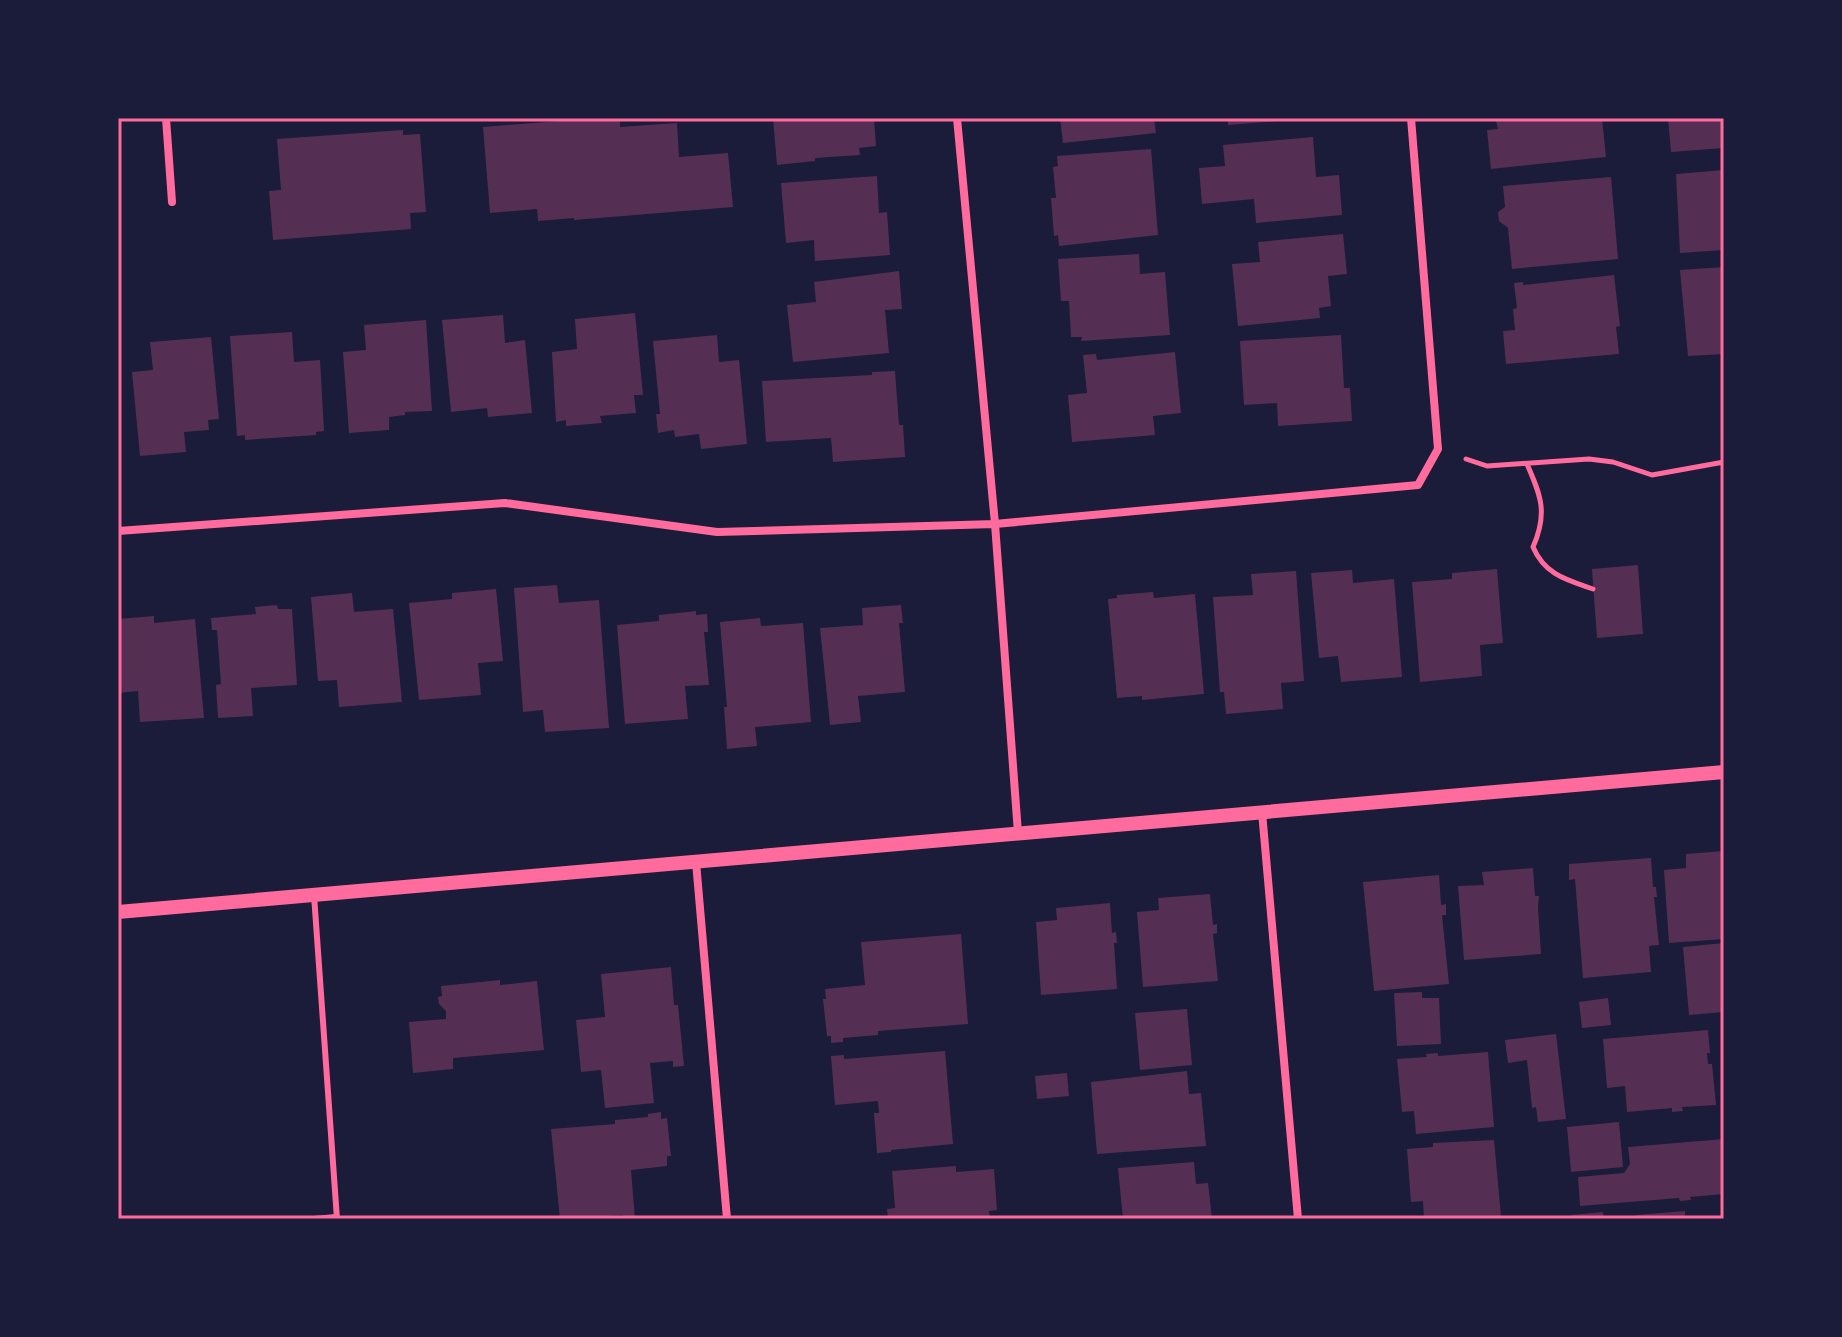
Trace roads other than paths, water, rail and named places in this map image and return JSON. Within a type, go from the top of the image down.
[{"type":"street","points":[[166,118],[172,202]]},
{"type":"street","points":[[957,118],[995,524],[1018,833]]},
{"type":"street","points":[[118,531],[505,503],[717,532],[995,524],[1418,485],[1438,449],[1411,118]]},
{"type":"street","points":[[118,912],[1724,772]]},
{"type":"street","points":[[1262,812],[1298,1219]]},
{"type":"street","points":[[696,862],[727,1219]]},
{"type":"lane","points":[[314,895],[336,1218],[314,1219]]}]
